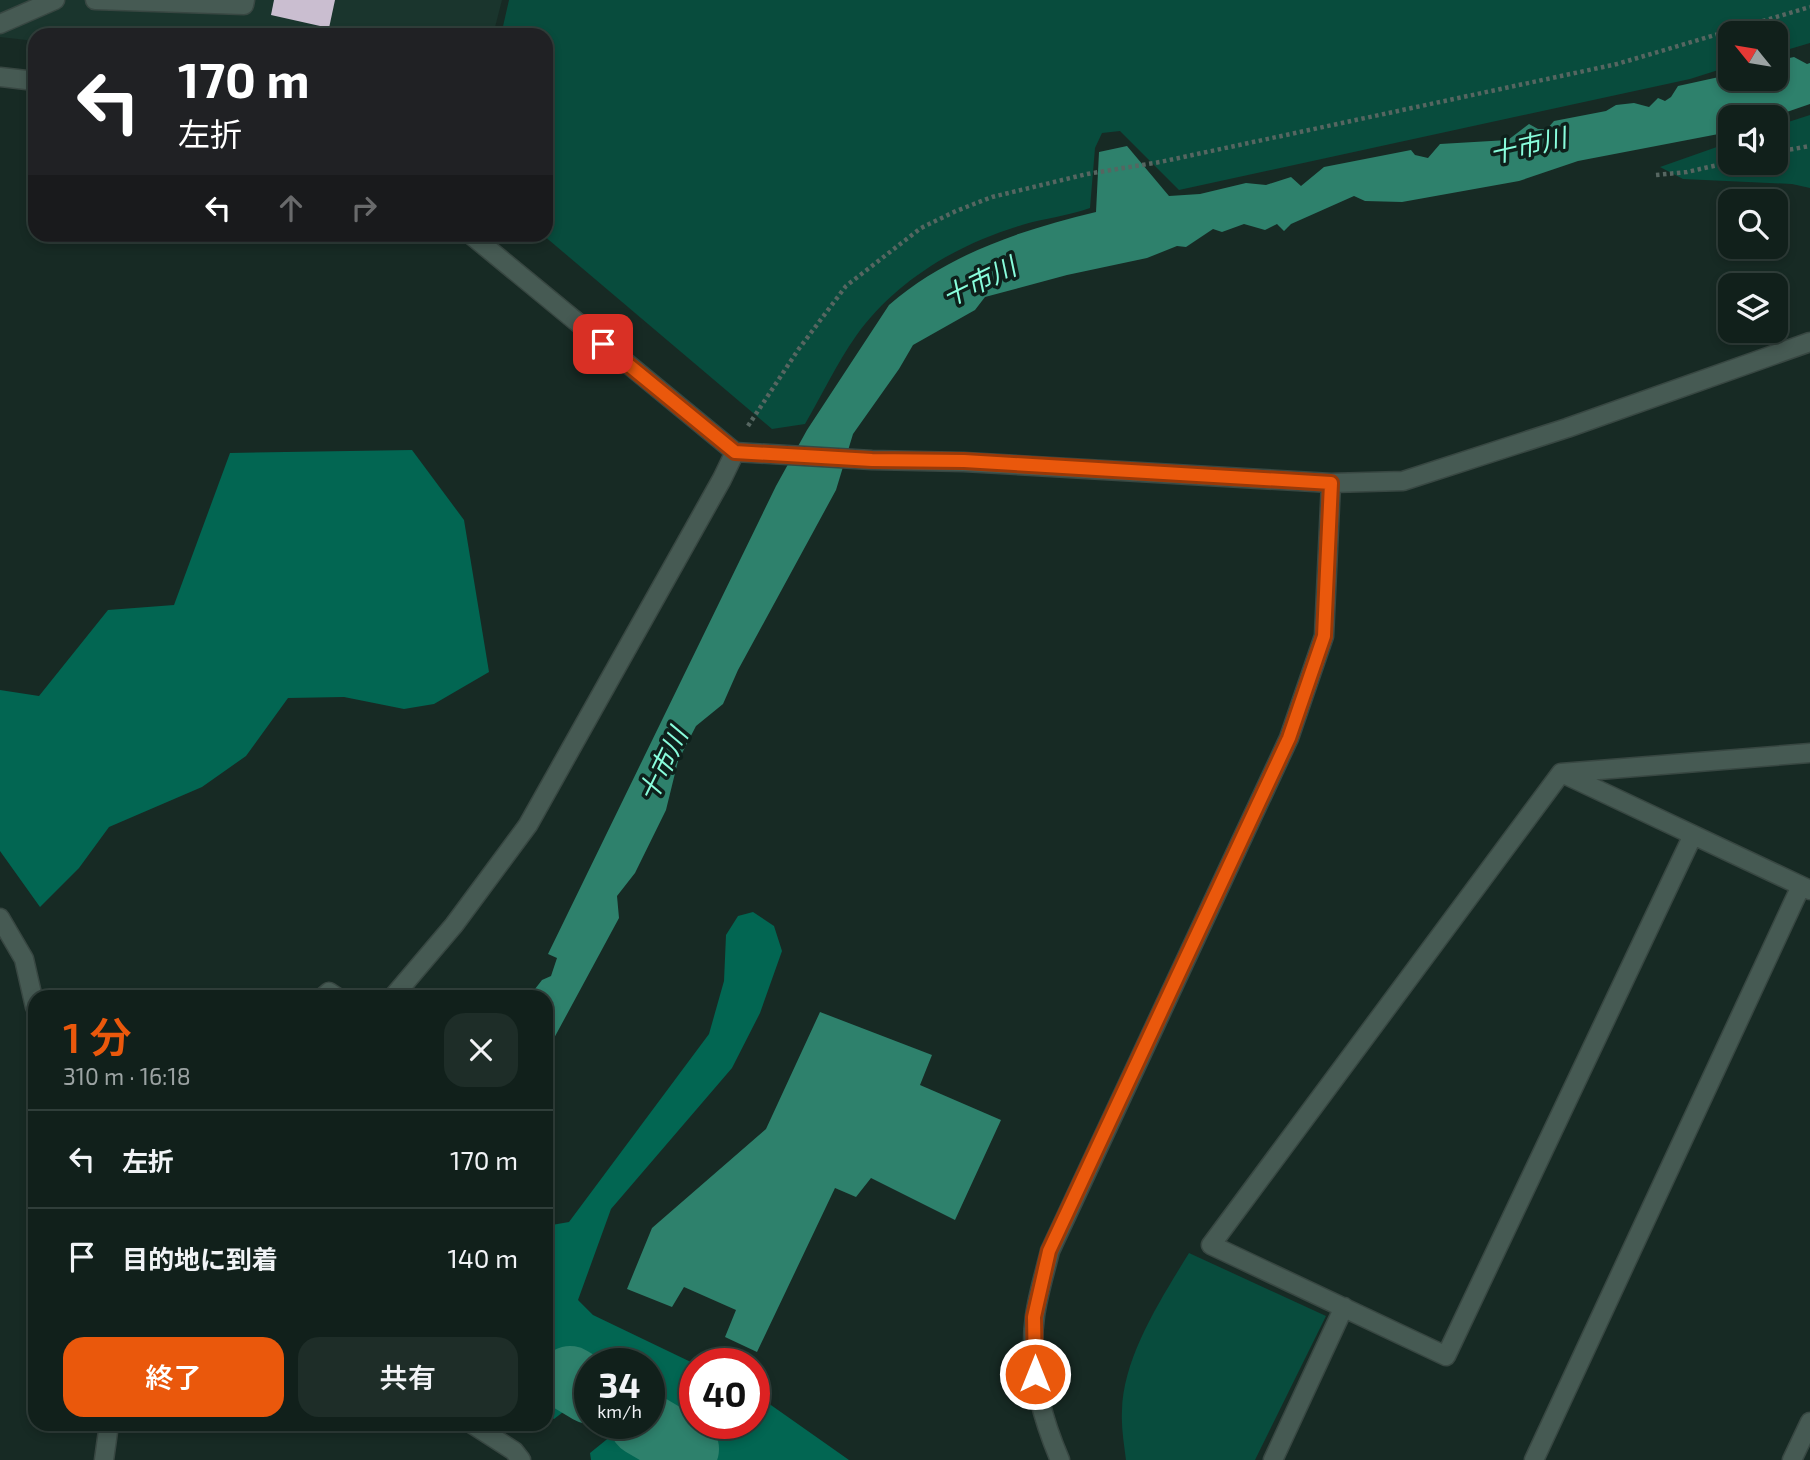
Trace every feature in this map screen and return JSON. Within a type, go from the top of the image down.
[{"type":"street","points":[[0,24],[55,0]]},
{"type":"street","points":[[95,0],[244,5],[245,0]]},
{"type":"street","points":[[0,77],[28,80]]},
{"type":"street","points":[[480,242],[735,452],[872,460],[964,461],[1331,483],[1403,481],[1567,428],[1810,342]]},
{"type":"street","points":[[399,990],[454,925],[528,825],[735,452]]},
{"type":"street","points":[[1060,1460],[1046,1428],[1035,1374],[1034,1317],[1049,1251],[1289,738],[1308,688],[1324,636],[1331,483]]},
{"type":"street","points":[[1693,835],[1446,1356],[1212,1245],[1561,772],[1810,753]]},
{"type":"street","points":[[1534,1460],[1806,888],[1561,772]]},
{"type":"street","points":[[0,918],[24,959],[31,990]]},
{"type":"street","points":[[1273,1460],[1344,1307]]},
{"type":"street","points":[[1792,1460],[1810,1422]]},
{"type":"street","points":[[104,1460],[108,1431]]},
{"type":"street","points":[[483,1431],[514,1451],[522,1460]]},
{"type":"path","points":[[735,452],[758,408],[846,286],[921,228],[956,211],[992,197],[1087,174],[1160,162],[1617,64],[1810,7]]},
{"type":"path","points":[[1788,150],[1810,146]]},
{"type":"path","points":[[1656,176],[1718,165]]},
{"type":"shaded area","points":[[0,0],[502,0],[495,28],[28,28],[28,40],[0,37]]},
{"type":"shaded area","points":[[509,0],[1810,0],[1810,43],[1788,49],[1788,21],[1718,21],[1718,70],[1690,79],[1179,190],[1120,131],[1102,133],[1095,148],[1090,208],[1031,223],[975,242],[909,281],[872,316],[856,336],[805,424],[772,429],[551,242],[553,28],[503,28]]},
{"type":"shaded area","points":[[1810,115],[1810,188],[1792,184],[1683,179],[1660,167],[1718,147],[1718,175],[1788,175],[1788,122]]},
{"type":"shaded area","points":[[412,450],[464,520],[489,672],[434,704],[404,709],[344,697],[288,698],[246,756],[202,787],[109,827],[79,868],[40,907],[0,851],[0,690],[39,696],[108,610],[174,605],[230,453]]},
{"type":"shaded area","points":[[753,912],[774,926],[782,951],[760,1013],[732,1068],[611,1209],[578,1300],[593,1315],[662,1348],[574,1348],[574,1385],[567,1409],[554,1419],[553,1225],[569,1222],[709,1034],[724,981],[726,935],[738,916]]},
{"type":"shaded area","points":[[1189,1253],[1326,1316],[1255,1460],[1126,1460],[1122,1411],[1129,1370],[1145,1329]]},
{"type":"shaded area","points":[[665,1350],[679,1356],[679,1436],[665,1427]]},
{"type":"shaded area","points":[[770,1404],[849,1460],[591,1460],[590,1453],[607,1439],[651,1439],[668,1450],[687,1441],[684,1439],[770,1439]]},
{"type":"water","points":[[1794,57],[1810,63],[1810,104],[1788,112],[1788,105],[1718,105],[1718,134],[1578,161],[1519,181],[1402,202],[1365,201],[1354,196],[1291,224],[1284,231],[1277,224],[1265,230],[1244,224],[1222,232],[1213,229],[1186,247],[1177,246],[1147,258],[1067,275],[985,297],[975,310],[913,345],[853,434],[836,490],[738,670],[723,704],[696,726],[678,761],[666,810],[635,873],[617,896],[619,918],[553,1040],[553,990],[534,990],[542,980],[551,976],[557,958],[548,954],[776,486],[807,430],[889,305],[936,271],[986,246],[1040,227],[1096,212],[1099,152],[1127,146],[1169,196],[1200,194],[1246,183],[1266,185],[1291,177],[1301,186],[1324,167],[1411,150],[1415,155],[1428,158],[1440,144],[1508,140],[1529,124],[1538,129],[1547,129],[1554,121],[1606,111],[1616,105],[1634,103],[1649,107],[1658,98],[1665,101],[1671,97],[1678,86],[1718,77],[1718,91],[1788,91],[1788,58]]},
{"type":"water","points":[[820,1012],[932,1055],[920,1085],[1001,1120],[955,1220],[871,1178],[856,1197],[835,1188],[759,1348],[748,1348],[725,1337],[736,1310],[684,1287],[672,1307],[627,1289],[652,1228],[766,1129]]},
{"type":"building","points":[[274,0],[335,0],[329,28],[271,15]]},
{"type":"waterway","name":"十市川","points":[[570,1379],[574,1381]]},
{"type":"waterway","name":"十市川","points":[[665,1437],[686,1449]]},
{"type":"route","points":[[603,344],[735,452],[872,460],[964,461],[1331,483],[1324,636],[1308,688],[1289,738],[1049,1251],[1034,1317],[1035,1374]]}]
